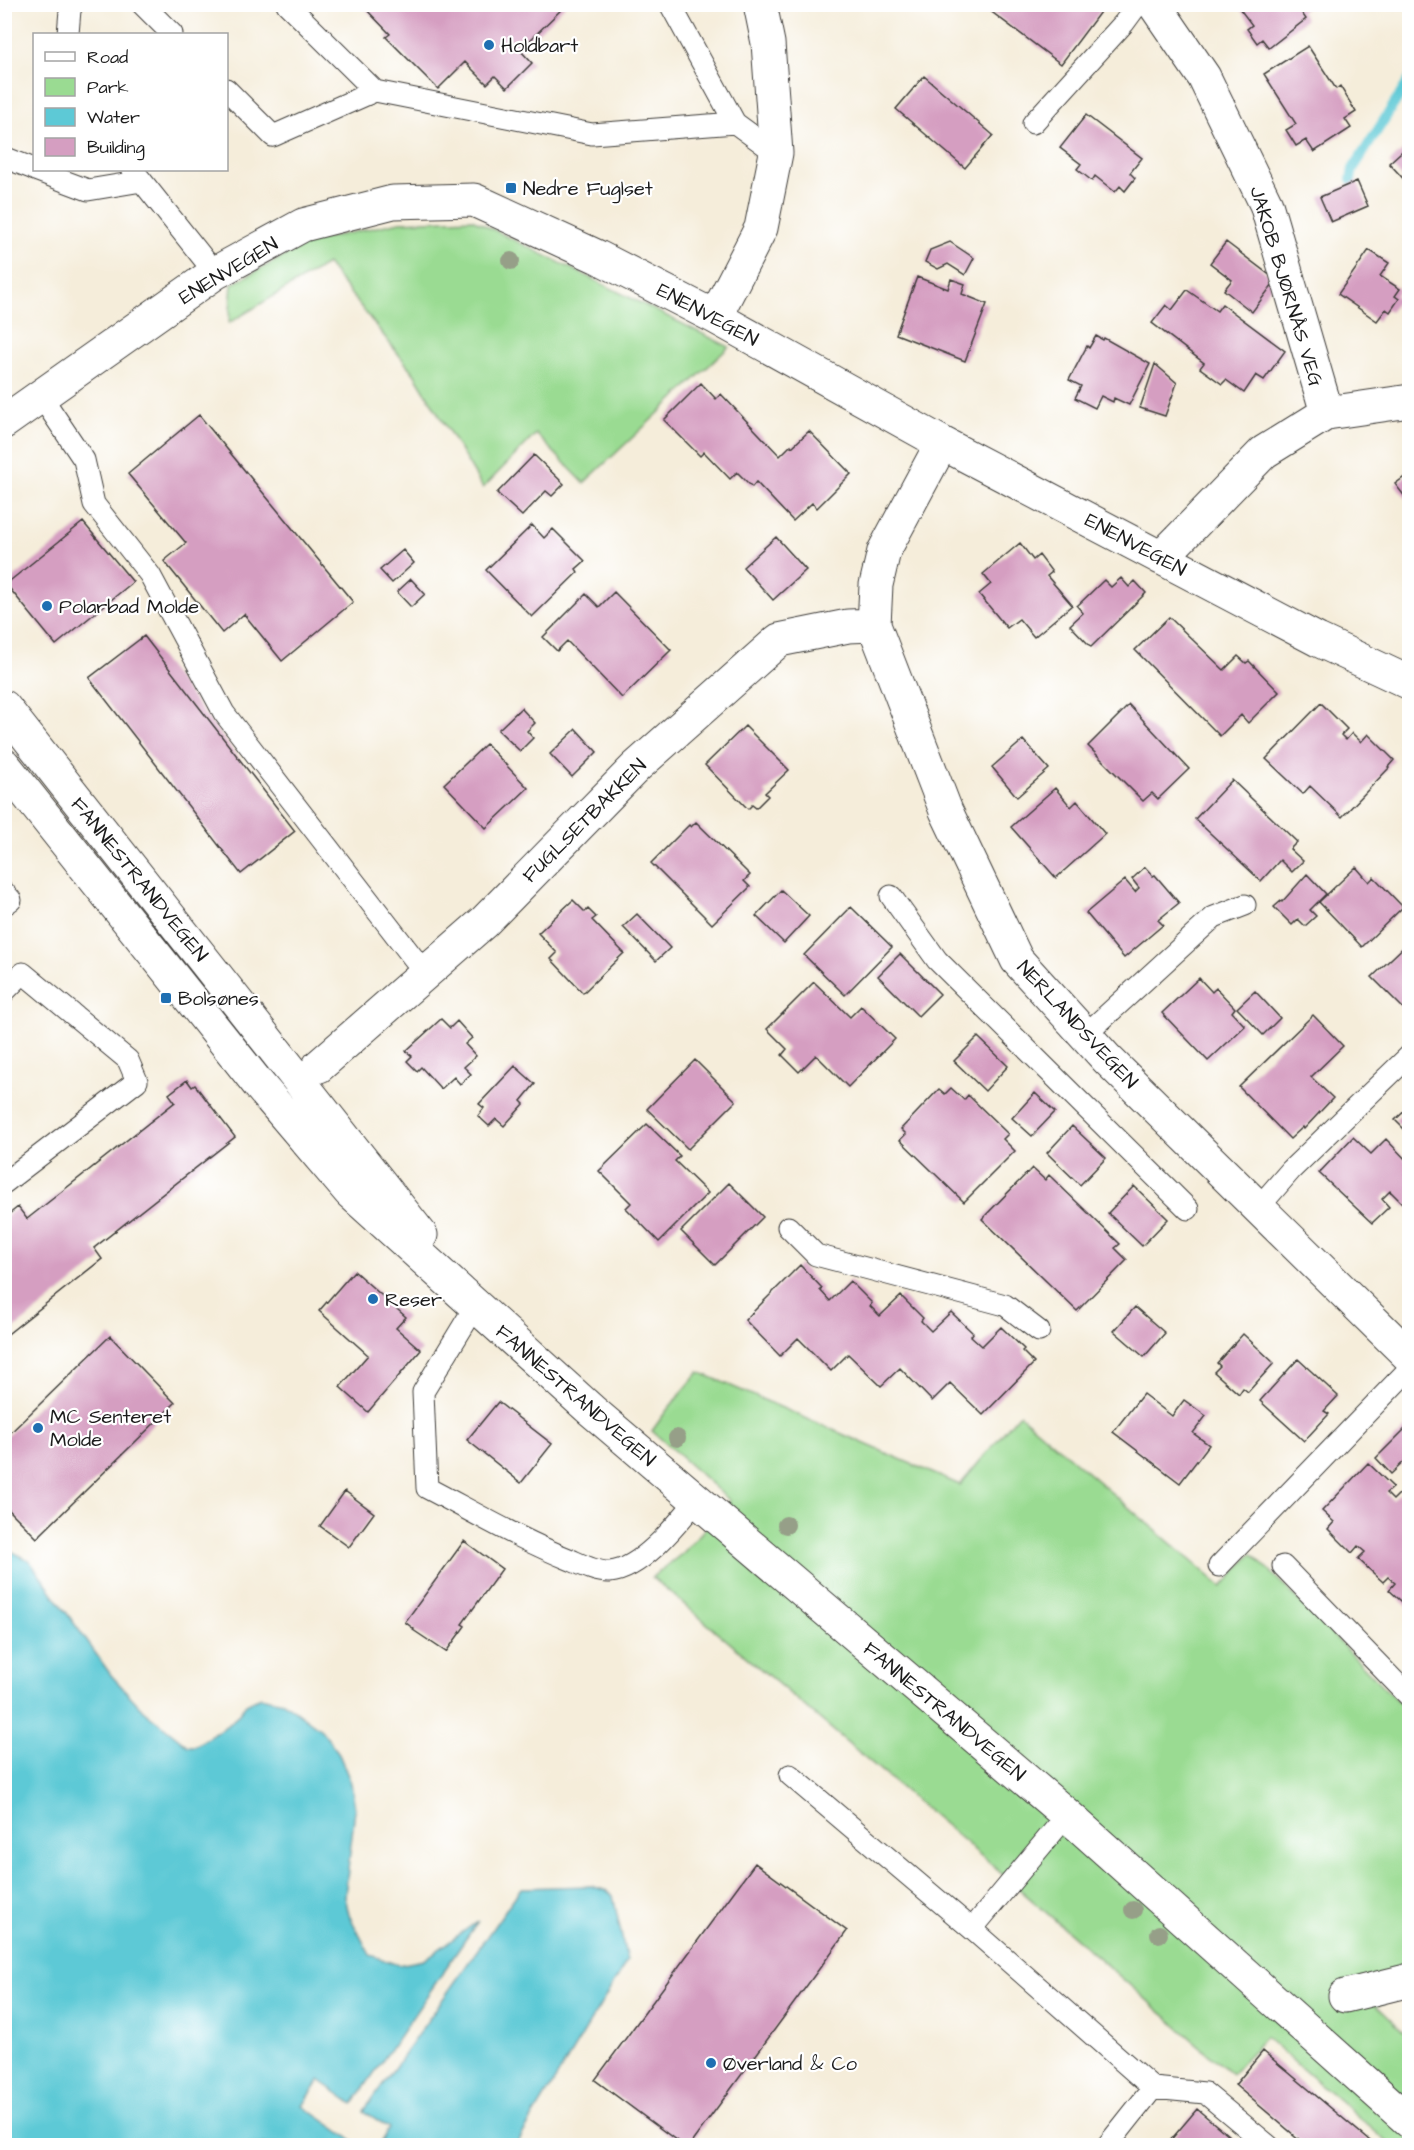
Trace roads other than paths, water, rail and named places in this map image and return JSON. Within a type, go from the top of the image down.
[{"type":"main road","points":[[715,317],[761,228],[776,153],[768,43],[760,4]]},
{"type":"main road","name":"JAKOB BJØRNÅS VEG","points":[[1154,4],[1204,77],[1266,204],[1326,413]]},
{"type":"main road","name":"ENENVEGEN","points":[[4,422],[215,273],[303,225],[393,202],[474,200],[598,257],[715,317],[942,443],[1318,640],[1410,683]]},
{"type":"main road","points":[[1161,558],[1264,452],[1326,413],[1410,401]]},
{"type":"main road","name":"NERLANDSVEGEN","points":[[942,443],[884,551],[876,585],[874,625],[946,811],[1017,960],[1085,1035],[1410,1357]]},
{"type":"main road","name":"FUGLSETBAKKEN","points":[[319,1066],[484,922],[636,767],[779,640],[848,626],[874,625]]},
{"type":"main road","name":"FANNESTRANDVEGEN","points":[[4,707],[315,1098],[476,1305]]},
{"type":"main road","name":"FANNESTRANDVEGEN","points":[[4,765],[231,1051],[350,1192],[591,1410],[1067,1815],[1410,2122]]},
{"type":"main road","points":[[1345,1996],[1410,1980]]},
{"type":"lane","points":[[68,33],[70,10],[73,4]]},
{"type":"lane","points":[[142,4],[171,33]]},
{"type":"lane","points":[[287,4],[375,92],[592,134],[735,123]]},
{"type":"lane","points":[[670,4],[735,123],[776,153]]},
{"type":"lane","points":[[1033,123],[1124,23],[1138,4]]},
{"type":"lane","points":[[228,92],[273,136],[375,92]]},
{"type":"lane","points":[[5,157],[33,168]]},
{"type":"lane","points":[[40,171],[88,190],[137,175],[215,273]]},
{"type":"lane","points":[[41,396],[84,460],[94,504],[150,575],[224,713],[425,972]]},
{"type":"lane","points":[[4,892],[11,900],[4,905]]},
{"type":"lane","points":[[891,896],[937,960],[1188,1209]]},
{"type":"lane","points":[[1085,1035],[1214,917],[1245,905]]},
{"type":"lane","points":[[4,992],[23,973],[128,1060],[137,1081],[4,1183]]},
{"type":"lane","points":[[1258,1208],[1291,1170],[1410,1055]]},
{"type":"lane","points":[[788,1227],[816,1255],[1005,1305],[1039,1331]]},
{"type":"lane","points":[[476,1305],[423,1392],[427,1488],[542,1548],[586,1567],[609,1573],[630,1566],[665,1539],[697,1500]]},
{"type":"lane","points":[[1219,1566],[1410,1368]]},
{"type":"lane","points":[[1283,1566],[1410,1697]]},
{"type":"lane","points":[[790,1775],[972,1929],[1154,2088],[1205,2093],[1269,2145]]},
{"type":"lane","points":[[972,1929],[1067,1815]]},
{"type":"lane","points":[[1107,2145],[1154,2088]]},
{"type":"water","points":[[5,1548],[29,1560],[111,1675],[143,1710],[188,1746],[195,1746],[231,1723],[246,1704],[260,1697],[283,1702],[321,1730],[338,1752],[351,1783],[355,1809],[345,1896],[349,1915],[370,1955],[398,1965],[424,1960],[478,1921],[353,2104],[319,2080],[303,2106],[359,2145],[5,2145]]},
{"type":"water","points":[[591,1886],[607,1891],[613,1896],[627,1961],[516,2145],[379,2145],[389,2128],[364,2111],[521,1888]]},
{"type":"waterway","points":[[1351,179],[1353,169],[1410,79]]},
{"type":"place","name":"Holdbart","points":[[489,45]]},
{"type":"place","name":"Nedre Fuglset","points":[[511,188]]},
{"type":"place","name":"Polarbad Molde","points":[[47,606]]},
{"type":"place","name":"Bolsønes","points":[[166,998]]},
{"type":"place","name":"Reser","points":[[373,1299]]},
{"type":"place","name":"MC Senteret Molde","points":[[38,1428]]},
{"type":"place","name":"Øverland & Co","points":[[711,2063]]}]
